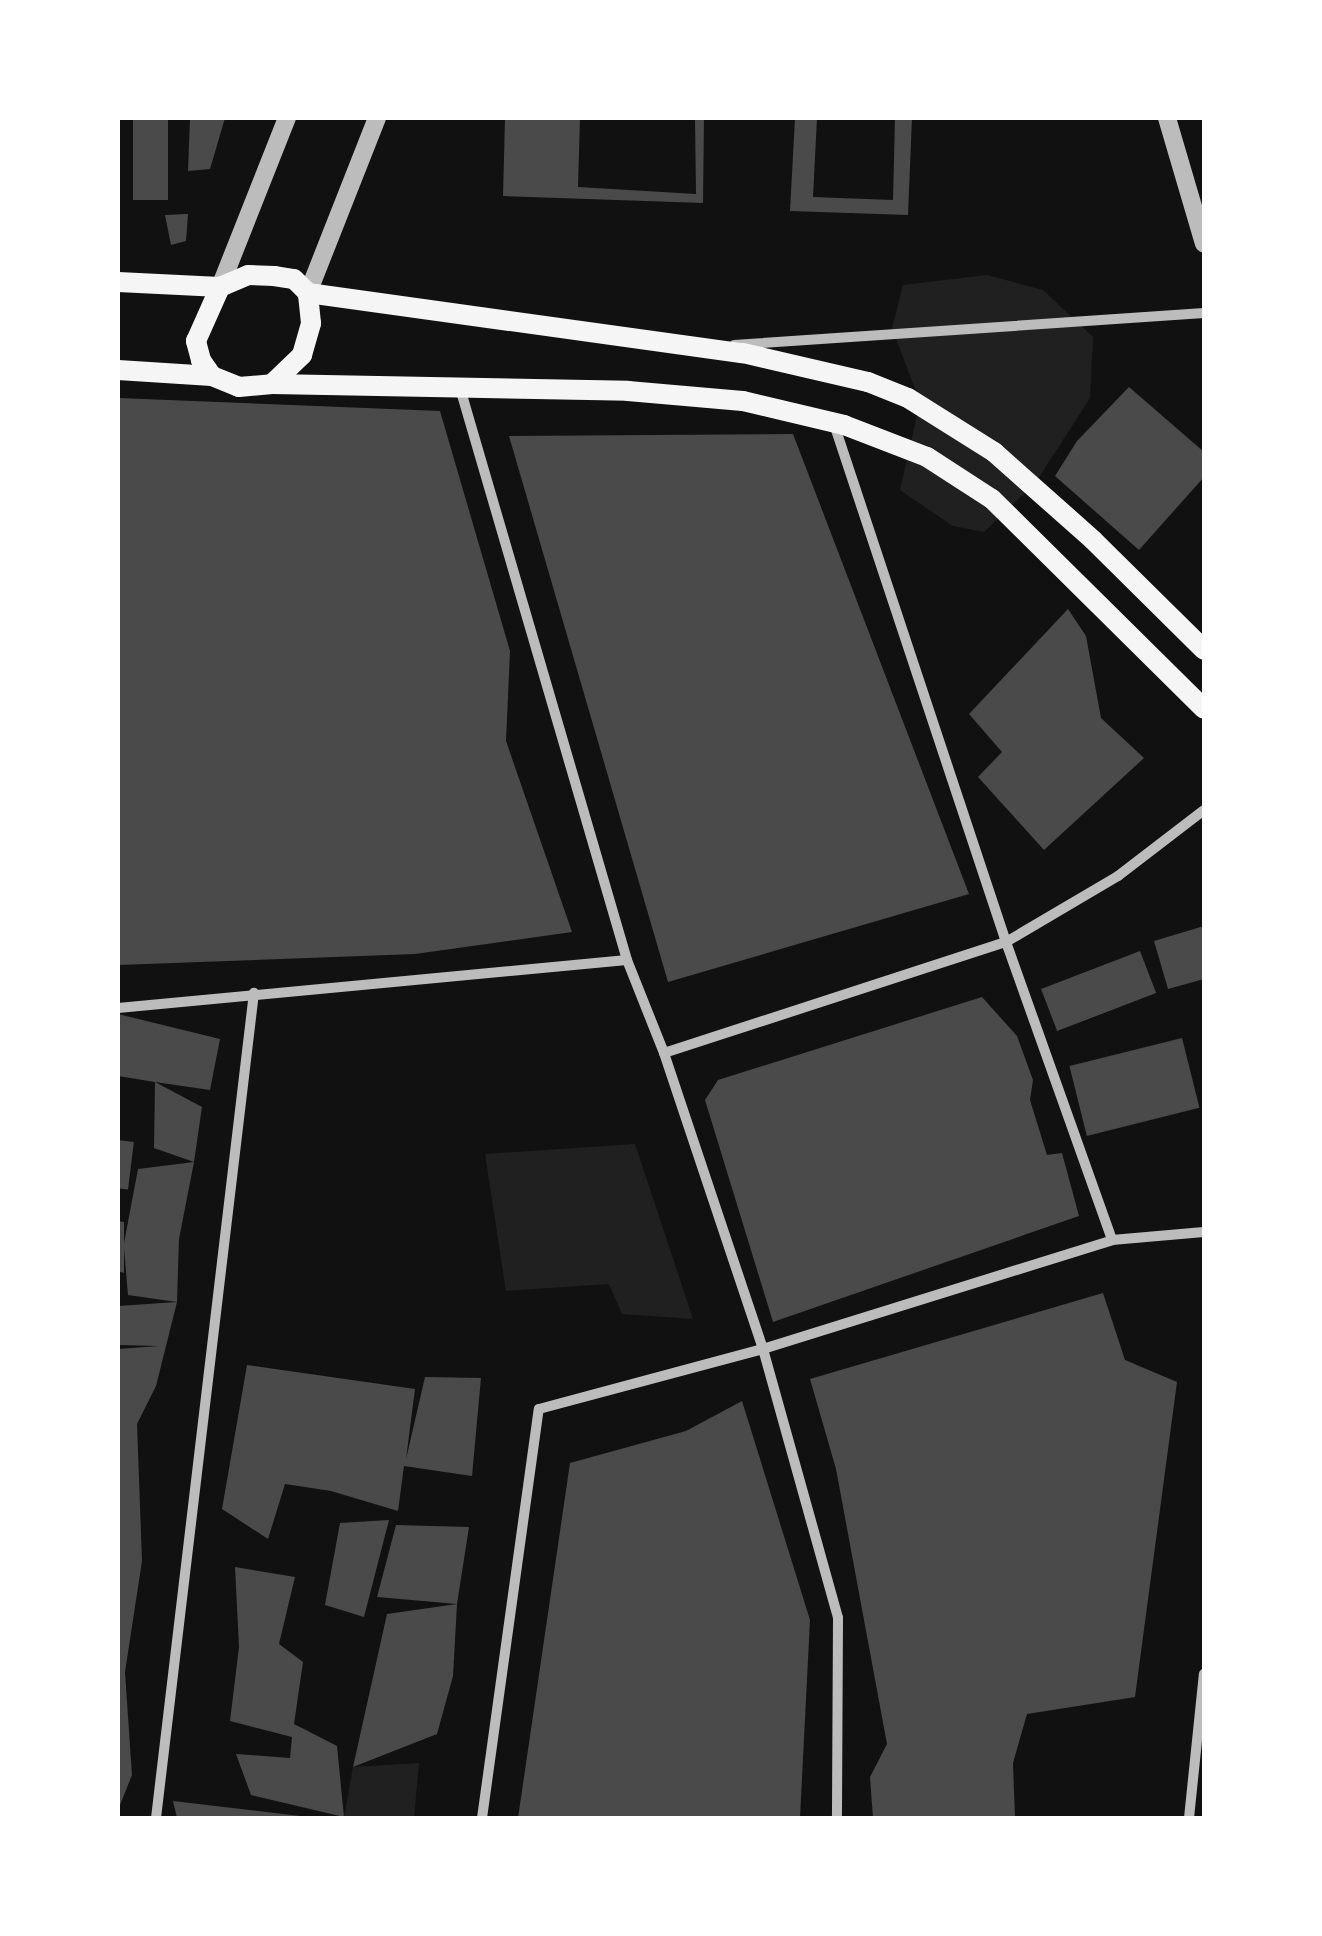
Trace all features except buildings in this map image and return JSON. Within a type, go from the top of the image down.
[{"type":"main road","points":[[118,282],[220,288],[248,275],[274,276],[294,279],[308,293],[698,347],[813,366],[868,382],[947,420],[994,452],[1204,650]]},
{"type":"main road","points":[[212,376],[200,360],[196,341],[220,288]]},
{"type":"main road","points":[[272,384],[302,355],[310,323],[308,293]]},
{"type":"main road","points":[[118,370],[212,376],[239,388],[272,384],[628,391],[743,401],[834,423],[927,457],[992,499],[1204,709]]},
{"type":"street","points":[[220,288],[287,118]]},
{"type":"street","points":[[308,293],[377,118]]},
{"type":"street","points":[[1167,118],[1204,244]]},
{"type":"street","points":[[698,347],[1204,313]]},
{"type":"street","points":[[460,388],[627,960],[664,1054],[764,1349],[838,1618],[837,1818]]},
{"type":"street","points":[[834,423],[1006,942],[1112,1240]]},
{"type":"street","points":[[664,1054],[1006,942],[1118,876],[1204,810]]},
{"type":"street","points":[[118,1008],[627,960]]},
{"type":"street","points":[[156,1818],[254,993]]},
{"type":"street","points":[[482,1818],[539,1408],[764,1349],[1112,1240],[1204,1232]]},
{"type":"street","points":[[1189,1818],[1204,1674]]},
{"type":"shaded area","points":[[987,275],[1043,290],[1093,337],[1090,398],[1036,482],[984,532],[953,526],[900,490],[920,402],[892,328],[903,285]]},
{"type":"shaded area","points":[[635,1144],[693,1319],[622,1314],[609,1284],[506,1291],[485,1154]]},
{"type":"shaded area","points":[[419,1763],[414,1818],[344,1818],[353,1767]]}]
